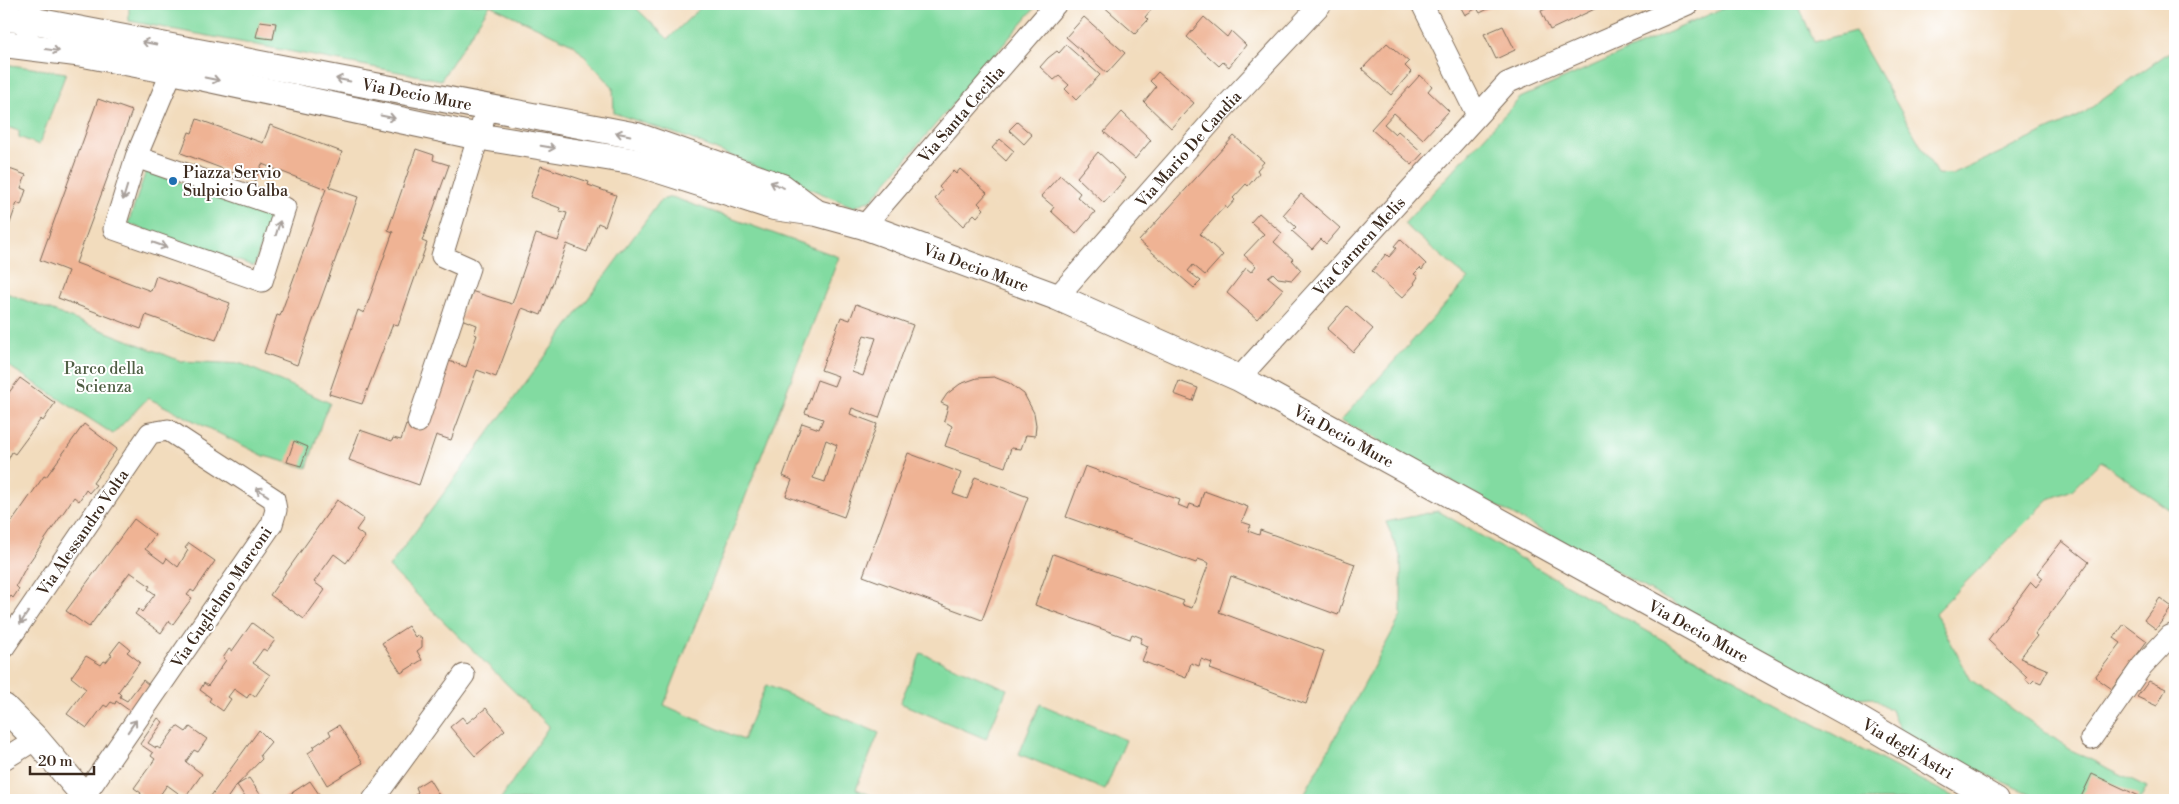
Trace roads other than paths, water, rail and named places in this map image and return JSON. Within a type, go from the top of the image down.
[{"type":"street","name":"Via Santa Cecilia","points":[[864,226],[1056,4]]},
{"type":"street","name":"Via Mario De Candia","points":[[1057,297],[1221,111],[1322,4]]},
{"type":"street","points":[[1422,4],[1477,115]]},
{"type":"street","name":"Via Carmen Melis","points":[[1239,378],[1507,83],[1688,4]]},
{"type":"street","name":"Via Decio Mure","points":[[4,18],[30,12],[174,59],[477,135],[631,161],[774,207],[817,213],[864,226],[1057,297],[1239,378],[1846,712]]},
{"type":"street","points":[[15,45],[30,12]]},
{"type":"street","name":"Via Decio Mure","points":[[15,45],[84,54],[174,59],[487,108],[637,136],[782,187],[817,213]]},
{"type":"street","points":[[136,157],[285,208],[262,281],[114,229],[136,157],[174,59]]},
{"type":"street","points":[[418,422],[469,268],[442,256],[477,135],[487,108]]},
{"type":"street","name":"Via Alessandro Volta","points":[[4,647],[150,433],[168,430]]},
{"type":"street","name":"Via Guglielmo Marconi","points":[[86,798],[272,524],[276,510],[274,499],[168,430]]},
{"type":"street","points":[[2091,739],[2142,666],[2170,636],[2175,634]]},
{"type":"street","points":[[373,800],[464,675]]},
{"type":"street","points":[[4,707],[36,740],[86,798]]},
{"type":"street","name":"Via degli Astri","points":[[1846,712],[1996,800]]},
{"type":"street","points":[[4,759],[36,740]]},
{"type":"place","name":"Piazza Servio Sulpicio Galba","points":[[173,181]]},
{"type":"park label","name":"Parco della Scienza","points":[[104,377]]}]
